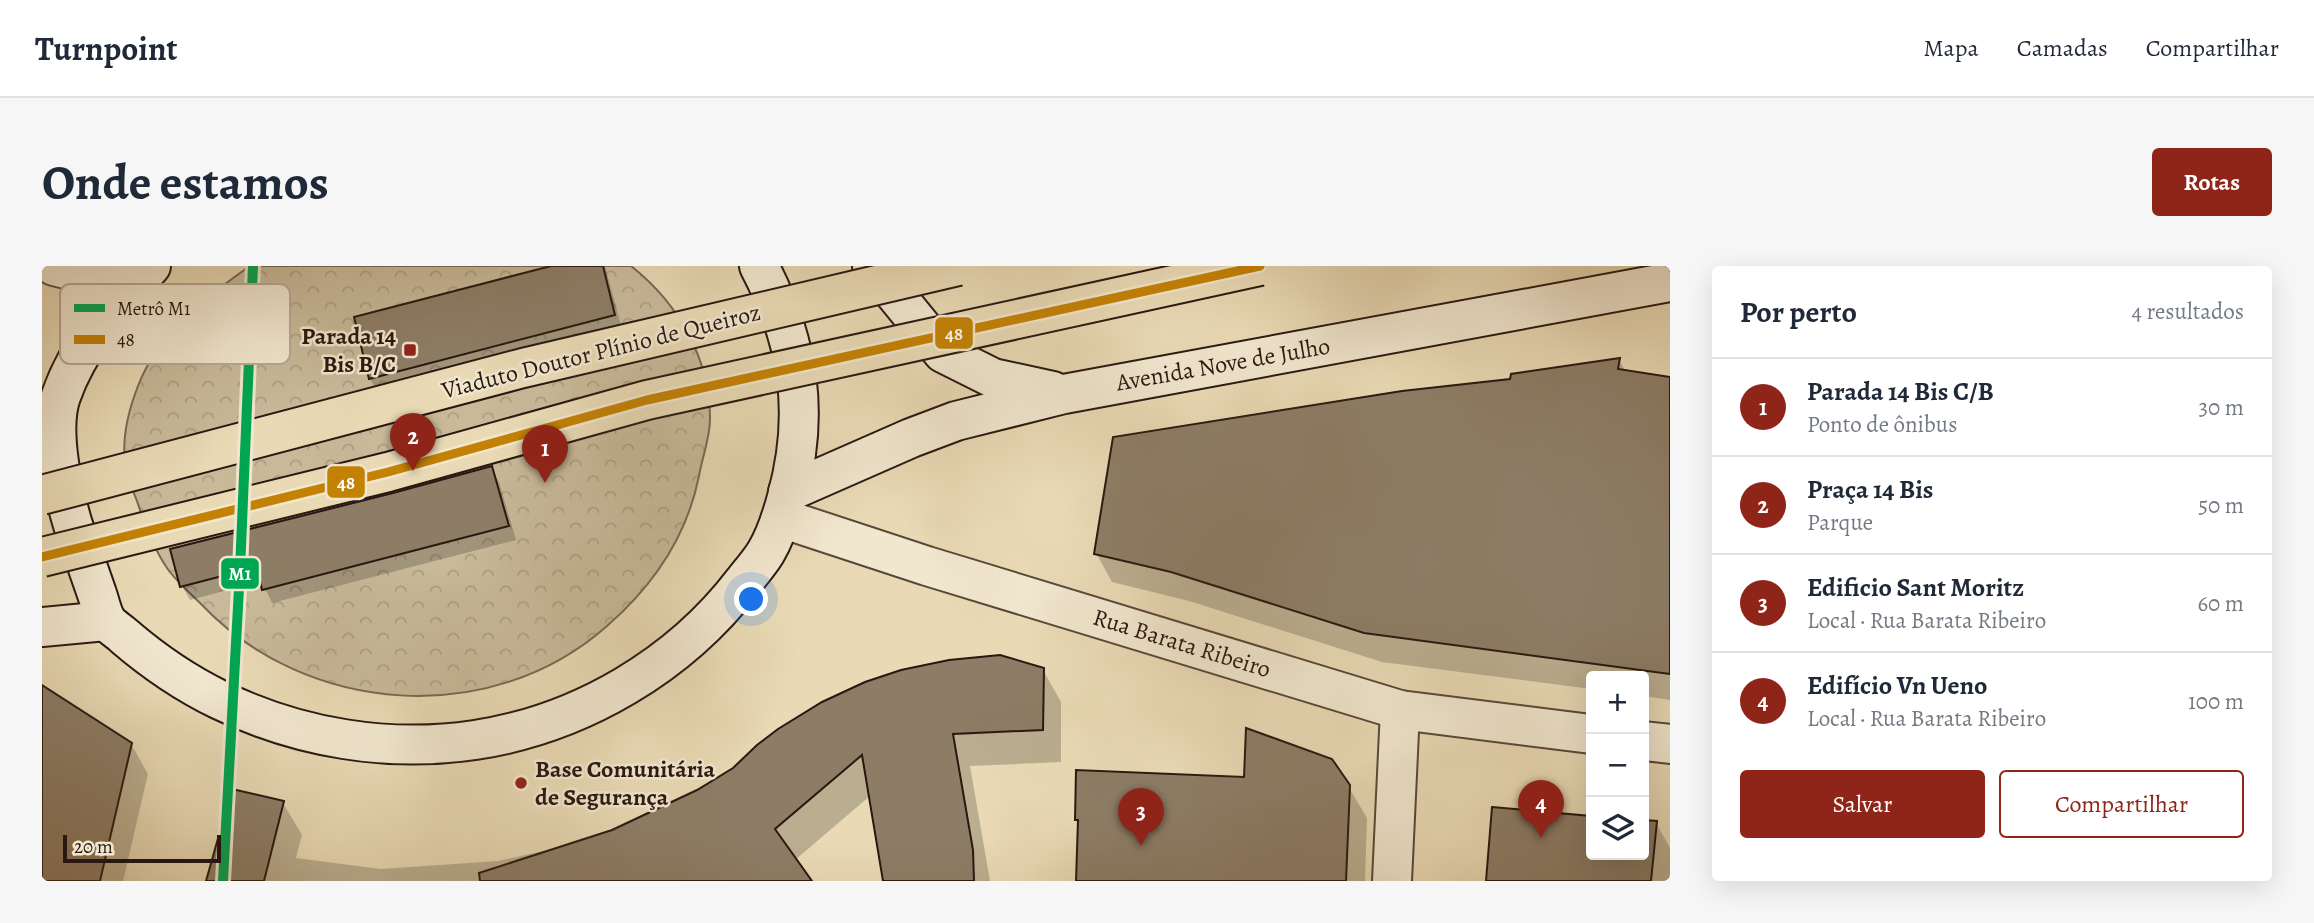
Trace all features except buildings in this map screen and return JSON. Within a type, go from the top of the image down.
[{"type":"main road","points":[[54,266],[142,276]]},
{"type":"main road","points":[[74,364],[51,402],[66,502],[106,621],[150,659],[199,690],[250,714],[283,725],[305,732],[362,742],[419,745],[476,740],[532,726],[586,707],[636,680],[683,647],[724,607],[766,553],[785,505],[799,438],[800,402],[796,365],[787,329],[759,266]]},
{"type":"main road","points":[[872,266],[943,353],[993,378],[1064,394]]},
{"type":"main road","name":"Viaduto Doutor Plínio de Queiroz","points":[[42,495],[523,368],[958,266]]},
{"type":"main road","points":[[42,557],[388,472],[647,400],[1260,266]]},
{"type":"main road","name":"Avenida Nove de Julho","points":[[785,505],[911,438],[956,421],[1064,394],[1670,282]]},
{"type":"main road","name":"Rua Barata Ribeiro","points":[[785,505],[927,566],[1400,710],[1586,733]]},
{"type":"main road","points":[[42,627],[106,621]]},
{"type":"main road","points":[[1392,881],[1400,710]]},
{"type":"main road","points":[[1649,742],[1670,744]]},
{"type":"green space","points":[[250,266],[631,266],[648,281],[677,315],[697,354],[709,396],[709,433],[693,498],[666,559],[624,611],[561,659],[510,682],[456,694],[400,695],[346,687],[293,669],[245,642],[202,605],[162,561],[130,483],[124,452],[125,432],[132,404],[149,364],[290,364],[290,284],[225,284]]},
{"type":"metro line","name":"M1","points":[[252,284],[253,266]]},
{"type":"metro line","name":"M1","points":[[223,881],[249,364]]},
{"type":"transit line","name":"48","points":[[42,557],[388,472],[647,400],[1260,266]]},
{"type":"place","name":"Parada 14 Bis B/C","points":[[410,350]]},
{"type":"place","name":"Praça 14 Bis","points":[[413,471]]},
{"type":"place","name":"Parada 14 Bis C/B","points":[[545,483]]},
{"type":"place","name":"Base Comunitária de Segurança","points":[[521,783]]},
{"type":"place","name":"Edifício Vn Ueno","points":[[1541,838]]},
{"type":"place","name":"Edificio Sant Moritz","points":[[1141,846]]}]
